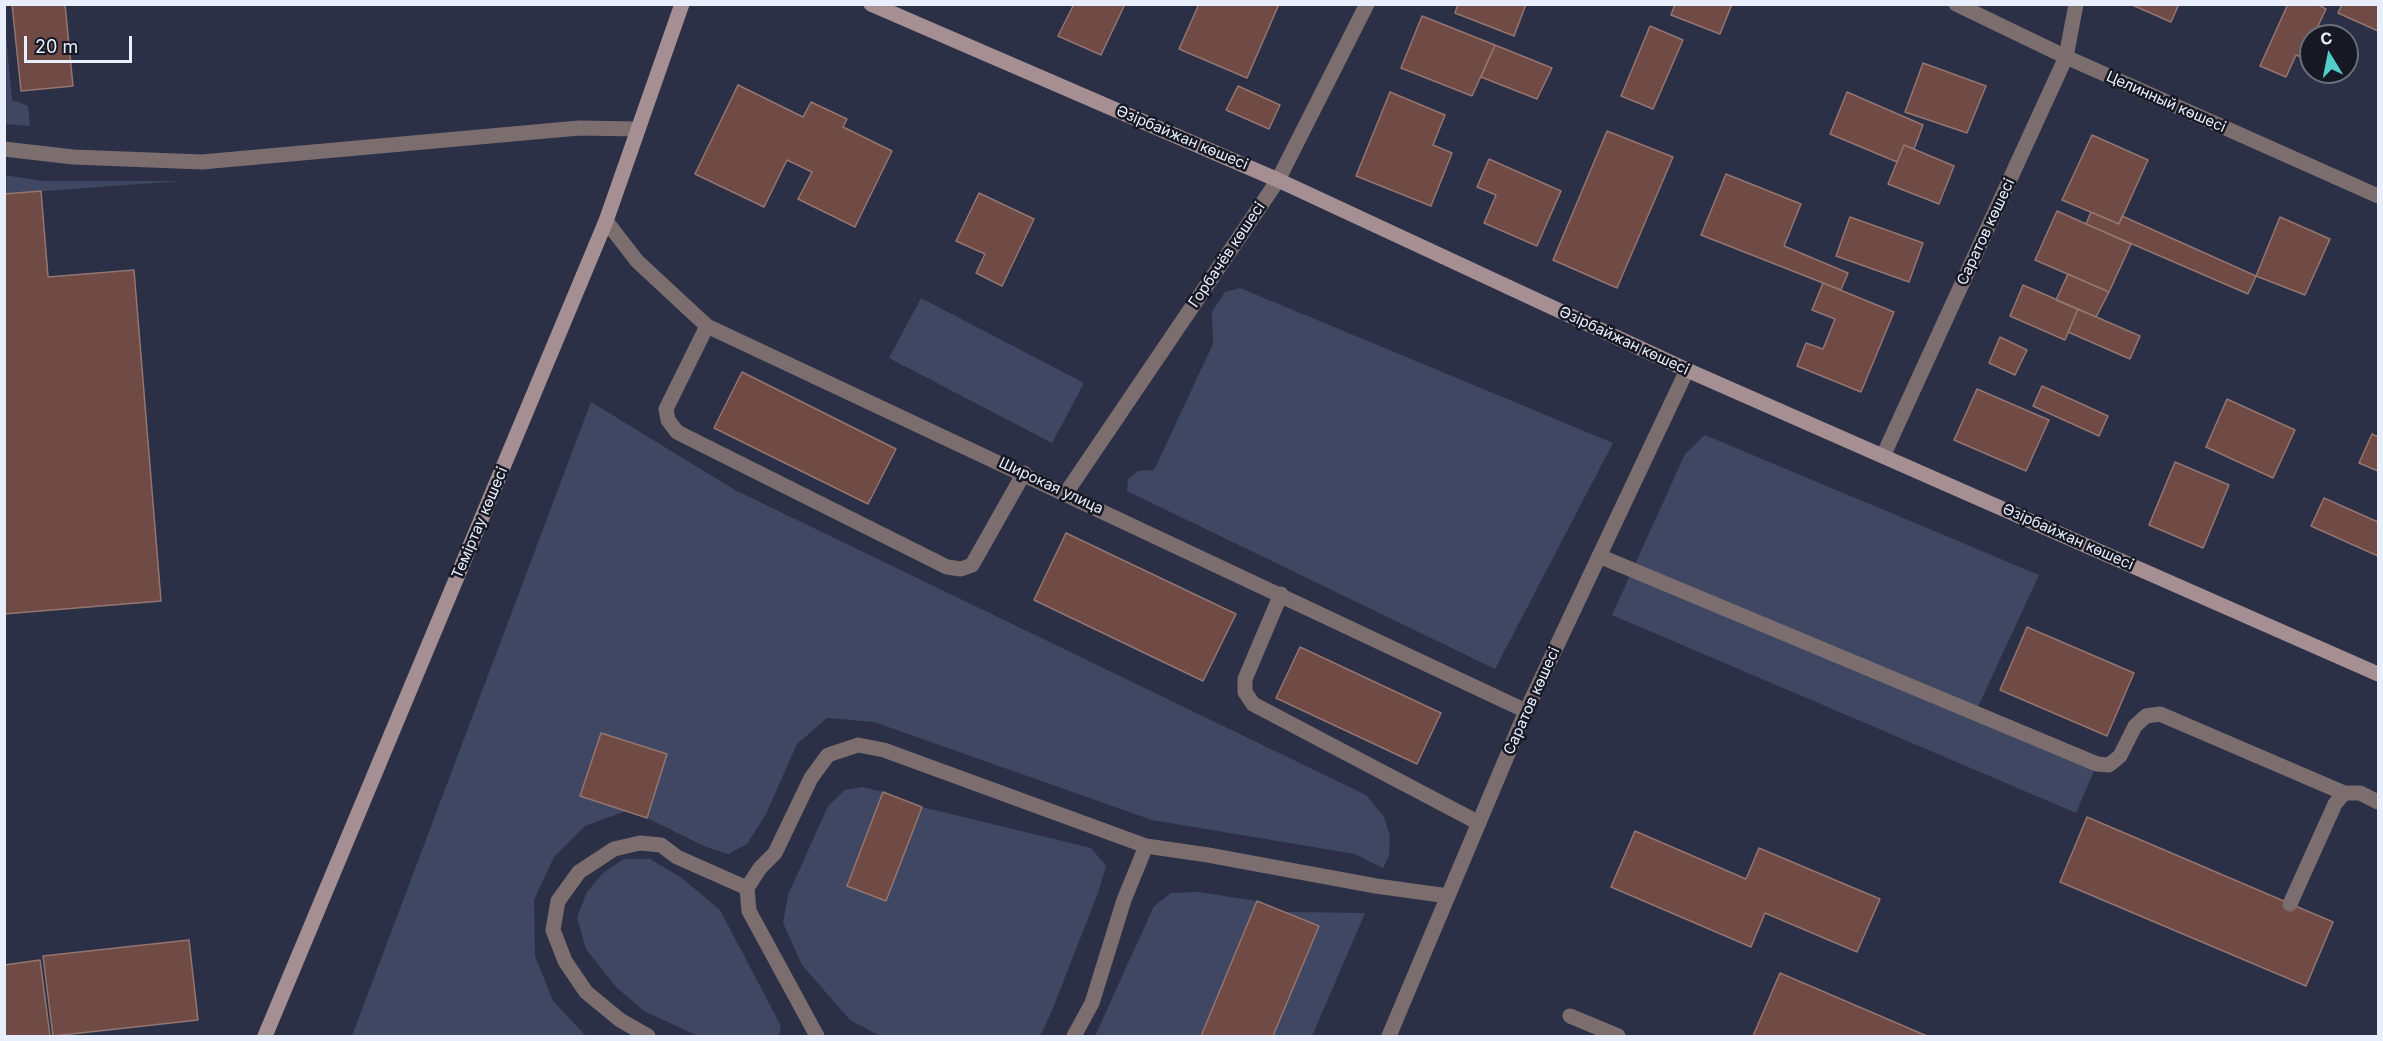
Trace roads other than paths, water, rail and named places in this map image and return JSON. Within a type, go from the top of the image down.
[{"type":"main road","name":"Теміртау көшесі","points":[[265,1036],[606,221],[682,4]]},
{"type":"main road","name":"Әзірбайжан көшесі","points":[[871,4],[1278,180],[1687,370],[2379,674]]},
{"type":"street","name":"Горбачёв көшесі","points":[[1066,493],[1278,180],[1367,4]]},
{"type":"street","name":"Целинный көшесі","points":[[1956,4],[2066,57],[2379,196]]},
{"type":"street","name":"Саратов көшесі","points":[[1883,456],[2066,57],[2076,4]]},
{"type":"street","points":[[4,149],[73,157],[202,162],[579,128],[638,129]]},
{"type":"street","name":"Широкая улица","points":[[606,221],[637,261],[707,326],[1024,473],[1526,711]]},
{"type":"street","points":[[707,326],[666,409],[668,420],[677,432],[947,567],[961,569],[972,565],[1024,473]]},
{"type":"street","name":"Саратов көшесі","points":[[1389,1036],[1526,711],[1687,370]]},
{"type":"street","points":[[1599,556],[2097,764],[2109,765],[2120,756],[2135,726],[2146,716],[2160,714],[2344,793],[2360,793],[2379,801]]},
{"type":"street","points":[[1281,594],[1245,679],[1245,692],[1253,704],[1479,823]]},
{"type":"street","points":[[817,1036],[749,911],[747,888],[760,868],[775,854],[810,778],[828,755],[858,745],[884,750],[1146,846],[1376,886],[1448,896]]},
{"type":"street","points":[[2290,904],[2335,804],[2344,793]]},
{"type":"street","points":[[648,1036],[620,1020],[586,992],[565,961],[553,930],[558,901],[579,872],[614,849],[640,843],[661,845],[677,857],[747,888]]},
{"type":"street","points":[[1074,1036],[1092,1003],[1124,900],[1146,846]]},
{"type":"street","points":[[1569,1016],[1618,1036]]}]
